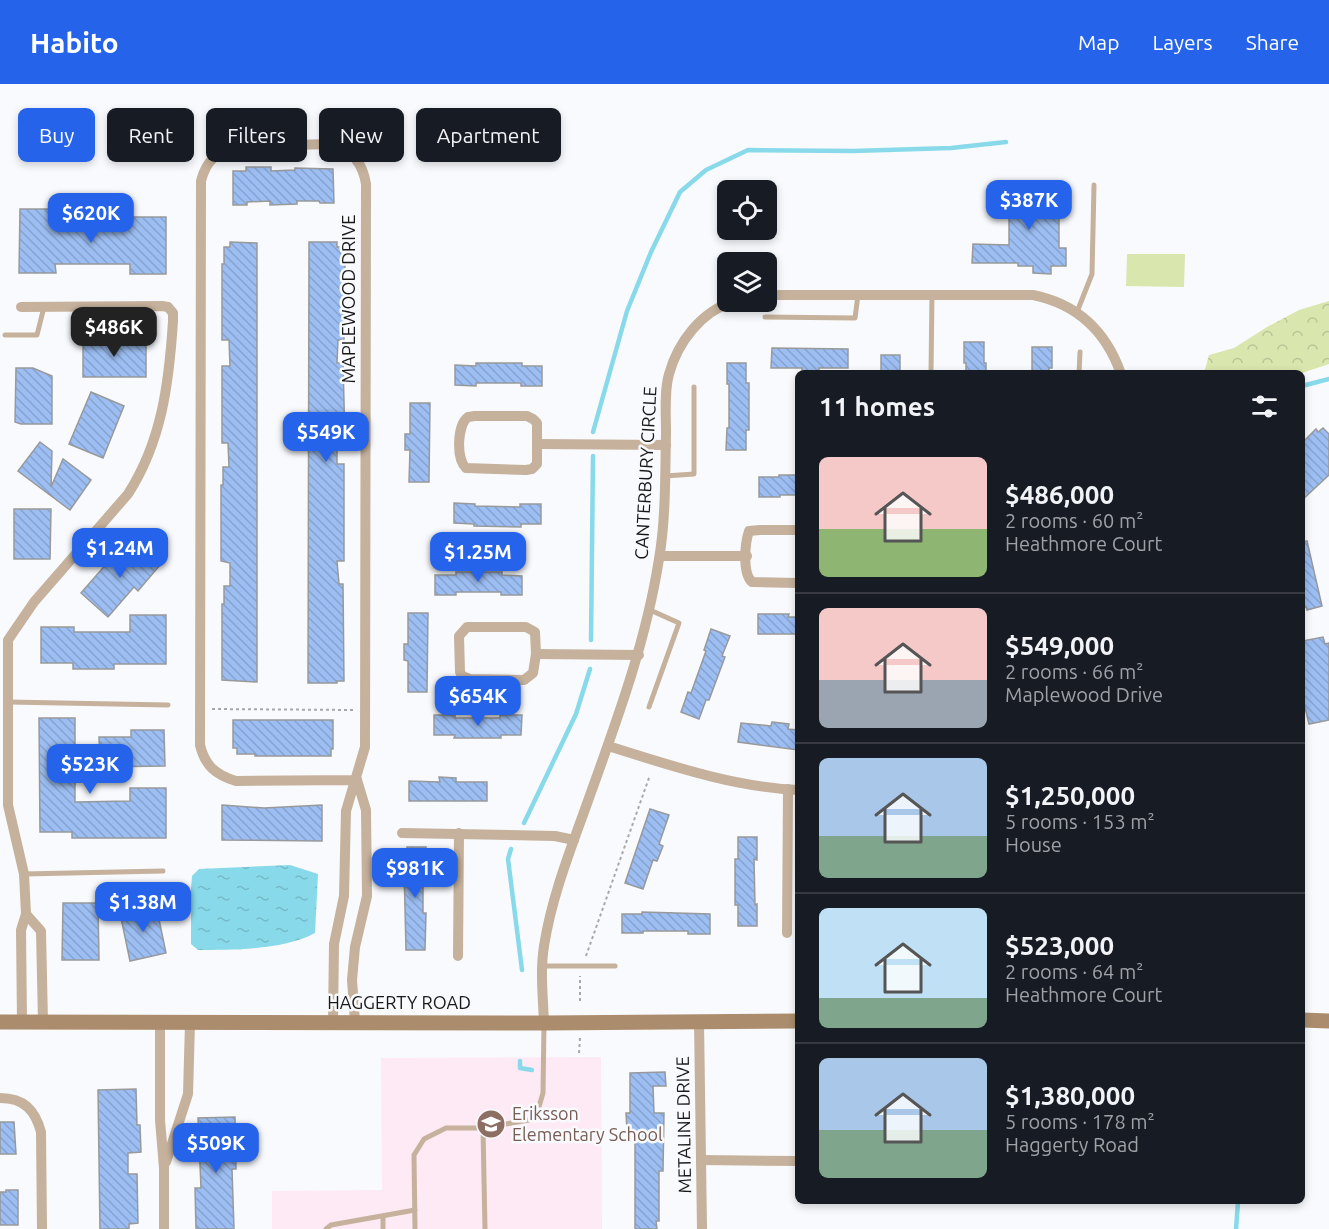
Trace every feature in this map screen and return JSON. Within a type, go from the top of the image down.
[{"type":"main road","points":[[1305,1020],[1329,1021]]},
{"type":"main road","name":"HAGGERTY ROAD","points":[[0,1022],[795,1021]]},
{"type":"street","name":"MAPLEWOOD DRIVE","points":[[333,1022],[334,944],[344,896],[346,811],[357,780],[365,747],[366,184],[359,162],[351,153],[334,144],[237,146],[225,149],[208,163],[201,181],[200,745],[202,756],[220,775],[236,781],[357,780]]},
{"type":"street","points":[[777,295],[1033,295],[1048,298],[1077,312],[1102,334],[1120,370]]},
{"type":"street","points":[[21,307],[168,307],[173,321],[168,388],[161,421],[150,454],[139,477],[128,494],[34,602],[8,640],[8,805],[24,874],[26,914],[21,930],[22,1022]]},
{"type":"street","name":"CANTERBURY CIRCLE","points":[[544,1023],[542,966],[548,923],[574,840],[639,655],[650,610],[660,556],[668,377],[677,353],[694,327],[709,313],[717,309]]},
{"type":"street","points":[[526,416],[537,423],[537,444],[537,464],[532,469],[477,470],[466,468],[460,459],[460,426],[468,417],[526,416]]},
{"type":"street","points":[[537,444],[666,445]]},
{"type":"street","points":[[795,530],[749,531],[747,556],[747,574],[752,582],[795,583]]},
{"type":"street","points":[[660,556],[747,556]]},
{"type":"street","points":[[468,627],[531,628],[535,632],[536,654],[533,673],[524,680],[466,679],[460,672],[459,636],[468,627]]},
{"type":"street","points":[[536,654],[639,655]]},
{"type":"street","points":[[608,746],[701,774],[793,789],[788,933]]},
{"type":"street","points":[[355,1022],[352,980],[355,947],[367,896],[366,810],[357,780]]},
{"type":"street","points":[[402,833],[555,836],[574,840]]},
{"type":"street","points":[[458,956],[459,833]]},
{"type":"street","points":[[26,914],[41,931],[43,1022]]},
{"type":"street","name":"METALINE DRIVE","points":[[699,1021],[702,1229]]},
{"type":"street","points":[[160,1023],[160,1120],[164,1168],[164,1229]]},
{"type":"street","points":[[164,1168],[188,1094],[190,1023]]},
{"type":"street","points":[[0,1098],[17,1100],[25,1104],[32,1109],[38,1120],[41,1132],[42,1229]]},
{"type":"street","points":[[701,1160],[795,1161]]},
{"type":"lane","points":[[1077,312],[1092,274],[1094,185]]},
{"type":"lane","points":[[765,317],[855,318],[858,294]]},
{"type":"lane","points":[[931,370],[932,294]]},
{"type":"lane","points":[[4,335],[38,334],[44,307]]},
{"type":"lane","points":[[1079,370],[1080,352]]},
{"type":"lane","points":[[665,476],[694,474],[694,387]]},
{"type":"lane","points":[[649,707],[679,623],[650,610]]},
{"type":"lane","points":[[7,702],[168,705]]},
{"type":"lane","points":[[24,874],[163,871]]},
{"type":"lane","points":[[542,966],[615,966]]},
{"type":"lane","points":[[415,1229],[414,1155],[424,1139],[446,1128],[483,1128],[529,1120],[538,1110],[543,1093],[544,1023]]},
{"type":"lane","points":[[483,1128],[485,1229]]},
{"type":"lane","points":[[326,1229],[331,1225],[415,1210]]},
{"type":"lane","points":[[383,1216],[383,1229]]},
{"type":"path","points":[[206,709],[356,710]]},
{"type":"path","points":[[585,958],[650,775]]},
{"type":"path","points":[[580,972],[580,1001]]},
{"type":"path","points":[[579,1053],[580,1037]]},
{"type":"shaded area","name":"Eriksson Elementary School","points":[[601,1057],[602,1229],[272,1229],[272,1191],[382,1190],[381,1058]]},
{"type":"green space","points":[[1127,254],[1185,254],[1184,287],[1126,286]]},
{"type":"green space","points":[[1329,301],[1329,364],[1305,372],[1305,370],[1205,370],[1209,355],[1234,348],[1299,310]]},
{"type":"water","points":[[290,865],[318,874],[315,933],[288,943],[258,948],[198,950],[191,944],[192,876],[199,869]]},
{"type":"building","points":[[246,167],[271,167],[271,171],[295,170],[295,168],[333,169],[334,203],[297,201],[297,204],[270,205],[270,201],[233,205],[233,171],[246,171]]},
{"type":"building","points":[[1052,183],[1052,190],[1057,190],[1056,205],[1059,205],[1059,248],[1066,248],[1066,266],[1051,266],[1051,274],[1033,273],[1033,266],[1018,266],[1018,263],[972,263],[973,244],[1009,245],[1009,184]]},
{"type":"building","points":[[20,209],[55,209],[55,228],[130,228],[130,217],[166,217],[166,274],[130,274],[130,264],[55,264],[56,273],[19,273]]},
{"type":"building","points":[[230,242],[257,243],[257,682],[222,680],[222,604],[224,604],[224,586],[230,586],[230,563],[221,561],[221,485],[223,485],[223,467],[229,467],[228,443],[222,443],[222,366],[230,366],[229,340],[222,340],[222,264],[224,264],[224,247],[230,247]]},
{"type":"building","points":[[309,242],[337,242],[337,247],[343,247],[343,264],[345,264],[344,340],[338,340],[337,363],[343,363],[345,440],[337,440],[337,464],[344,464],[344,561],[337,561],[339,584],[343,584],[344,681],[337,681],[337,683],[308,683]]},
{"type":"building","points":[[83,340],[146,340],[146,377],[83,377]]},
{"type":"building","points":[[964,342],[984,342],[986,370],[966,370],[966,363],[964,363]]},
{"type":"building","points":[[1032,347],[1052,347],[1052,368],[1032,370]]},
{"type":"building","points":[[772,348],[848,349],[848,368],[802,370],[802,368],[771,368]]},
{"type":"building","points":[[881,355],[900,355],[900,370],[881,370]]},
{"type":"building","points":[[476,363],[522,363],[522,366],[542,366],[542,386],[521,386],[521,383],[455,385],[455,365],[476,366]]},
{"type":"building","points":[[727,363],[746,363],[746,383],[749,383],[749,430],[746,430],[746,450],[726,450],[727,428],[729,428]]},
{"type":"building","points":[[16,368],[33,368],[52,376],[52,424],[15,422]]},
{"type":"building","points":[[91,392],[124,406],[103,458],[69,444]]},
{"type":"building","points":[[410,403],[430,403],[429,482],[409,482],[410,450],[405,450],[405,434],[410,434]]},
{"type":"building","points":[[1323,428],[1329,434],[1329,475],[1305,497],[1305,440],[1316,429],[1318,432]]},
{"type":"building","points":[[40,442],[52,451],[51,487],[63,459],[91,480],[70,510],[18,471]]},
{"type":"building","points":[[779,475],[795,475],[795,495],[759,497],[759,477],[779,477]]},
{"type":"building","points":[[454,503],[520,507],[520,504],[541,504],[541,524],[521,524],[521,527],[474,526],[474,524],[454,523]]},
{"type":"building","points":[[14,509],[51,509],[50,559],[14,559]]},
{"type":"building","points":[[1305,541],[1307,541],[1322,606],[1307,610],[1305,607]]},
{"type":"building","points":[[133,542],[160,565],[138,591],[134,587],[108,617],[81,593],[108,562],[113,566]]},
{"type":"building","points":[[456,572],[502,572],[502,575],[522,576],[522,595],[501,595],[501,592],[456,592],[456,595],[435,595],[435,575],[456,575]]},
{"type":"building","points":[[408,613],[428,613],[427,692],[408,692],[408,661],[404,660],[404,644],[408,644]]},
{"type":"building","points":[[758,614],[789,614],[788,617],[795,617],[795,634],[758,634]]},
{"type":"building","points":[[130,615],[166,615],[166,664],[114,664],[114,669],[73,669],[73,663],[41,663],[41,627],[74,627],[74,632],[130,632]]},
{"type":"building","points":[[711,629],[730,636],[709,700],[706,700],[699,719],[681,712],[688,692],[691,693]]},
{"type":"building","points":[[1323,637],[1325,644],[1329,643],[1329,720],[1309,724],[1305,707],[1305,640]]},
{"type":"building","points":[[434,715],[455,715],[455,718],[500,718],[500,715],[522,715],[521,735],[501,735],[501,738],[454,738],[455,735],[434,735]]},
{"type":"building","points":[[39,718],[75,718],[75,802],[130,801],[130,788],[166,788],[166,838],[72,838],[72,832],[40,832]]},
{"type":"building","points":[[233,720],[333,720],[331,756],[237,754],[237,748],[233,748]]},
{"type":"building","points":[[772,722],[789,724],[788,729],[795,730],[795,750],[738,742],[741,723],[771,726]]},
{"type":"building","points":[[131,730],[164,730],[165,766],[100,767],[99,737],[131,737]]},
{"type":"building","points":[[439,777],[456,778],[456,782],[487,782],[487,801],[409,801],[409,781],[440,782]]},
{"type":"building","points":[[222,805],[264,808],[322,805],[322,841],[222,840]]},
{"type":"building","points":[[650,809],[669,815],[659,844],[663,846],[657,861],[653,860],[643,889],[625,883]]},
{"type":"building","points":[[738,837],[757,837],[757,860],[754,859],[757,926],[738,926],[738,905],[735,905],[735,859],[738,859]]},
{"type":"building","points":[[407,847],[426,847],[426,868],[423,868],[423,913],[426,913],[425,950],[406,950],[404,867],[406,867]]},
{"type":"building","points":[[63,903],[98,903],[99,960],[62,960]]},
{"type":"building","points":[[156,905],[166,953],[130,961],[120,913]]},
{"type":"building","points":[[642,912],[710,914],[710,934],[688,934],[688,931],[622,933],[622,914],[642,914]]},
{"type":"building","points":[[665,1072],[666,1086],[653,1086],[654,1113],[664,1113],[663,1171],[659,1171],[659,1221],[656,1221],[657,1229],[635,1229],[635,1130],[627,1130],[626,1113],[630,1113],[630,1073]]},
{"type":"building","points":[[136,1089],[137,1125],[140,1125],[141,1152],[128,1153],[128,1174],[137,1174],[138,1223],[129,1224],[129,1229],[100,1229],[98,1090]]},
{"type":"building","points":[[235,1117],[236,1169],[232,1169],[234,1229],[196,1229],[195,1188],[201,1188],[198,1118]]},
{"type":"building","points":[[0,1122],[14,1122],[16,1154],[0,1154]]},
{"type":"building","points":[[6,1190],[18,1190],[18,1225],[0,1225],[0,1192],[6,1192]]},
{"type":"waterway","points":[[593,432],[627,311],[651,252],[680,192],[706,170],[748,150],[853,151],[951,148],[1006,142]]},
{"type":"waterway","points":[[1305,385],[1329,379]]},
{"type":"waterway","points":[[591,640],[593,456]]},
{"type":"waterway","points":[[524,823],[576,714],[590,669]]},
{"type":"waterway","points":[[511,849],[508,859],[522,970]]},
{"type":"waterway","points":[[520,1061],[520,1068],[532,1070]]},
{"type":"waterway","points":[[1236,1229],[1238,1204]]},
{"type":"place","name":"Eriksson Elementary School","points":[[491,1124]]}]
